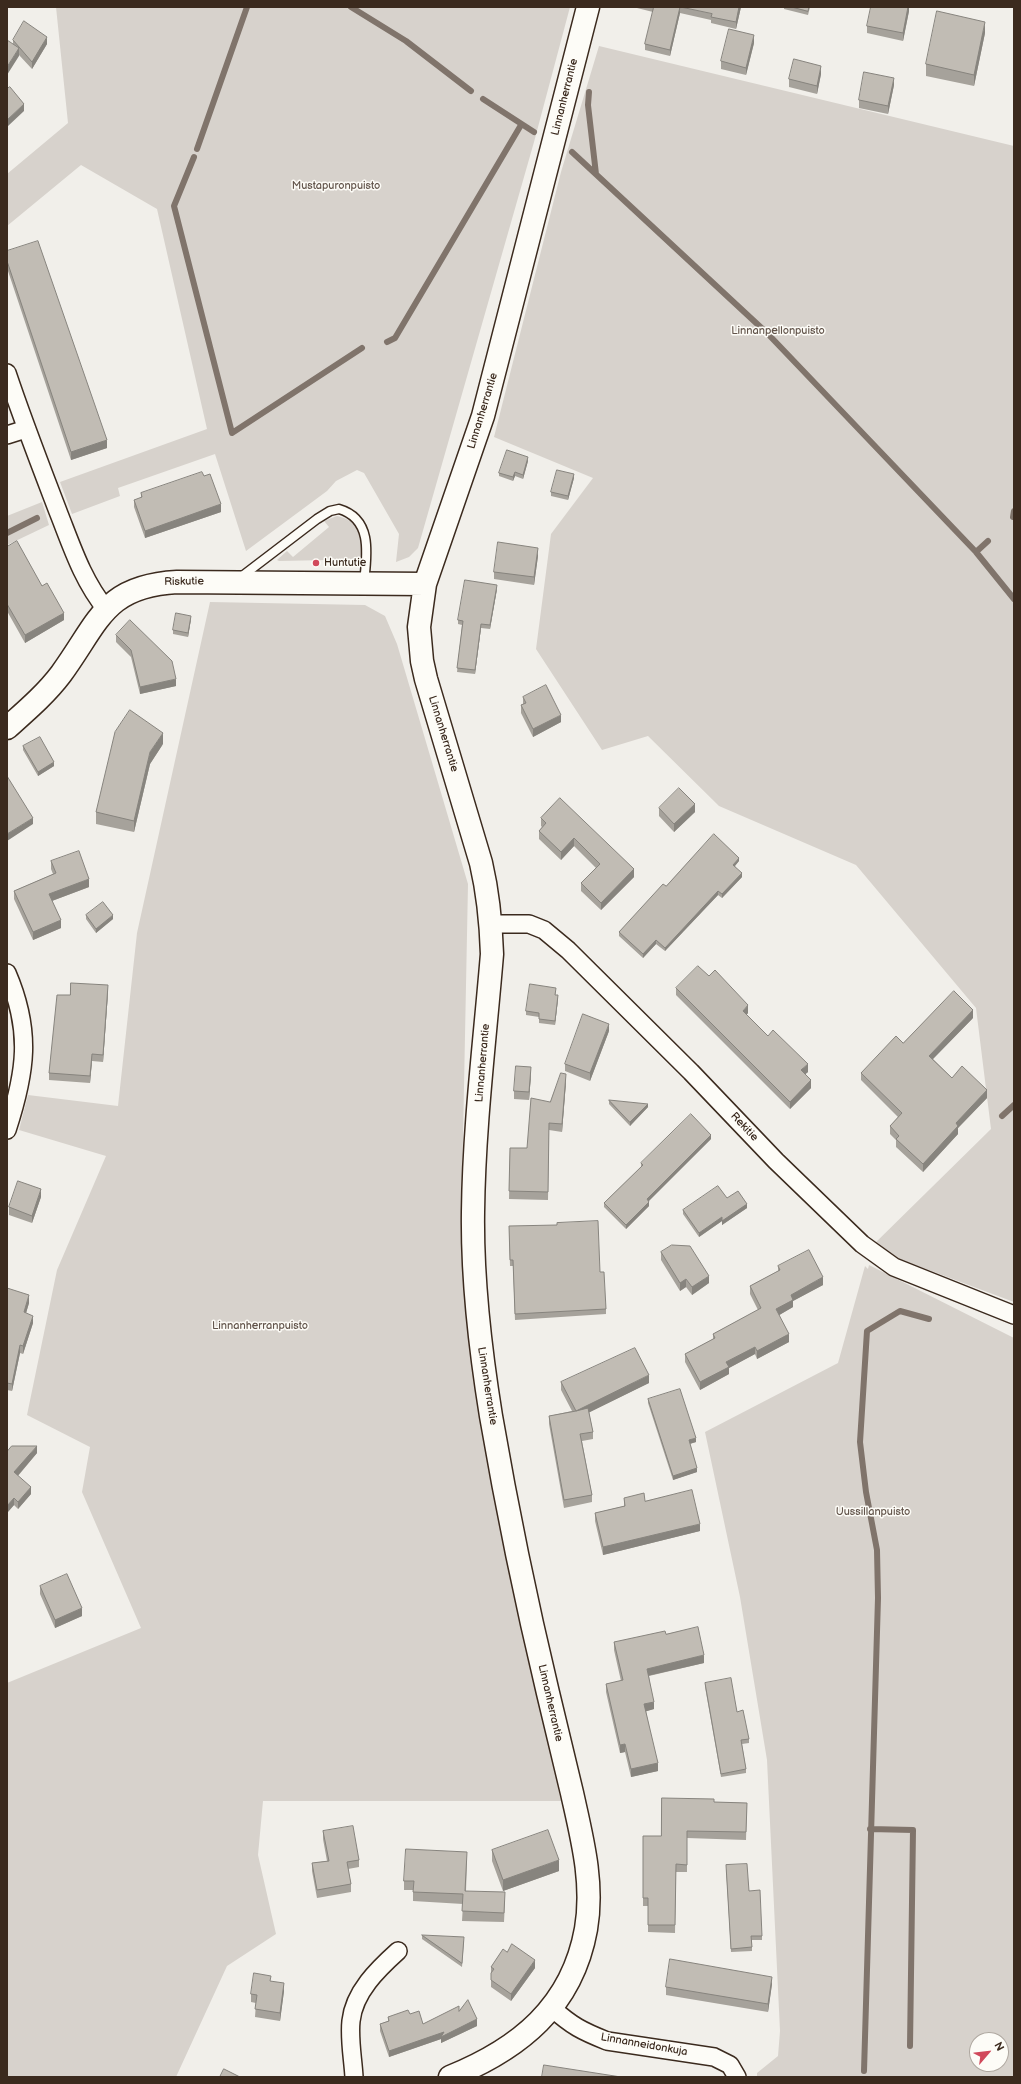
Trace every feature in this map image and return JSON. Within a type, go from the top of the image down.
[{"type":"street","name":"Linnanherrantie","points":[[450,2077],[492,2059],[508,2049],[529,2032],[552,2008],[567,1983],[585,1934],[589,1897],[589,1881],[581,1833],[518,1561],[479,1336],[474,1274],[473,1211],[492,954],[491,924],[488,893],[481,863],[422,661],[419,627],[426,584],[483,416],[588,7]]},
{"type":"street","points":[[7,373],[26,429],[82,572],[95,596],[106,609]]},
{"type":"street","points":[[7,435],[26,429]]},
{"type":"street","name":"Riskutie","points":[[7,728],[30,708],[60,675],[106,609],[120,597],[148,585],[177,582],[364,582],[426,584]]},
{"type":"street","name":"Rekitie","points":[[491,924],[529,924],[544,930],[556,940],[691,1072],[776,1161],[862,1244],[877,1256],[894,1267],[1014,1315]]},
{"type":"street","points":[[7,973],[14,989],[21,1014],[24,1066],[19,1091],[7,1130]]},
{"type":"street","points":[[354,2077],[351,2022],[354,2008],[374,1972],[398,1951]]},
{"type":"street","name":"Linnanneidonkuja","points":[[552,2008],[577,2029],[607,2041],[714,2058],[730,2065],[737,2077]]},
{"type":"lane","points":[[234,582],[317,519],[337,509],[346,511],[355,517],[366,535],[364,582]]},
{"type":"green space","name":"Mustapuronpuisto","points":[[56,7],[570,7],[534,142],[418,548],[409,557],[396,562],[399,534],[364,473],[357,470],[336,481],[327,491],[246,551],[215,454],[118,488],[120,496],[72,514],[60,482],[207,429],[157,209],[81,165],[7,226],[7,174],[68,123]]},
{"type":"green space","name":"Linnanpellonpuisto","points":[[599,46],[1014,146],[1014,1302],[870,1248],[991,1129],[976,1008],[856,865],[719,806],[648,736],[602,750],[536,649],[551,534],[593,478],[494,437],[561,172]]},
{"type":"green space","points":[[42,502],[49,525],[7,545],[7,516]]},
{"type":"green space","points":[[337,516],[348,520],[360,533],[362,538],[362,550],[356,561],[343,564],[328,563],[328,560],[277,560],[287,551],[293,557],[329,527],[324,521]]},
{"type":"green space","name":"Linnanherranpuisto","points":[[210,602],[365,605],[385,616],[397,644],[468,884],[461,1238],[472,1352],[481,1430],[561,1801],[263,1801],[258,1855],[276,1934],[227,1966],[176,2077],[7,2077],[7,1683],[141,1628],[82,1492],[90,1447],[27,1415],[57,1270],[106,1156],[19,1130],[28,1095],[118,1106],[137,933]]},
{"type":"green space","name":"Uussillanpuisto","points":[[869,1265],[1014,1338],[1014,2077],[757,2077],[757,2073],[778,2056],[780,2031],[767,1760],[740,1597],[705,1432],[838,1363],[865,1266],[868,1269]]},
{"type":"building","points":[[654,7],[680,7],[670,50],[645,44]]},
{"type":"building","points":[[681,7],[739,7],[736,22],[711,17],[712,14]]},
{"type":"building","points":[[792,7],[809,7],[808,11]]},
{"type":"building","points":[[871,7],[908,7],[903,33],[867,26]]},
{"type":"building","points":[[937,11],[985,22],[974,75],[926,64]]},
{"type":"building","points":[[24,21],[47,37],[32,62],[13,40]]},
{"type":"building","points":[[729,29],[754,35],[746,68],[721,61]]},
{"type":"building","points":[[7,40],[19,48],[7,67]]},
{"type":"building","points":[[794,59],[821,66],[817,86],[789,79]]},
{"type":"building","points":[[864,72],[894,78],[888,106],[859,100]]},
{"type":"building","points":[[10,87],[24,104],[7,120],[7,89]]},
{"type":"building","points":[[38,241],[107,440],[71,452],[7,261],[7,251]]},
{"type":"building","points":[[507,450],[528,457],[523,475],[515,472],[513,477],[499,473]]},
{"type":"building","points":[[557,470],[574,474],[568,496],[551,492]]},
{"type":"building","points":[[202,472],[204,476],[210,474],[221,504],[145,531],[134,500],[142,497],[141,493]]},
{"type":"building","points":[[17,541],[42,586],[47,583],[64,613],[25,635],[7,604],[7,547]]},
{"type":"building","points":[[498,542],[538,548],[534,577],[494,572]]},
{"type":"building","points":[[465,580],[497,585],[490,625],[481,624],[475,670],[457,668],[463,621],[458,620]]},
{"type":"building","points":[[176,613],[191,616],[188,633],[173,630]]},
{"type":"building","points":[[130,620],[172,661],[176,679],[140,687],[131,650],[116,635]]},
{"type":"building","points":[[546,685],[561,715],[533,729],[521,705],[526,703],[523,697]]},
{"type":"building","points":[[130,710],[163,733],[150,752],[134,821],[96,812],[115,732]]},
{"type":"building","points":[[40,737],[54,762],[38,772],[23,746]]},
{"type":"building","points":[[7,776],[33,818],[7,834]]},
{"type":"building","points":[[679,788],[695,804],[674,824],[659,808]]},
{"type":"building","points":[[560,798],[634,869],[601,903],[581,883],[600,864],[574,838],[561,852],[539,831],[546,823],[541,818]]},
{"type":"building","points":[[714,834],[739,858],[733,865],[742,873],[722,894],[718,891],[665,948],[656,940],[643,954],[619,932],[663,884],[666,886]]},
{"type":"building","points":[[79,851],[89,879],[49,894],[61,920],[33,932],[14,891],[56,873],[51,861]]},
{"type":"building","points":[[103,902],[113,915],[96,929],[86,915]]},
{"type":"building","points":[[698,966],[709,976],[715,970],[748,1005],[743,1011],[768,1036],[773,1030],[808,1064],[801,1070],[811,1080],[790,1102],[676,988]]},
{"type":"building","points":[[71,983],[108,985],[103,1055],[92,1054],[90,1076],[49,1073],[57,995],[70,995]]},
{"type":"building","points":[[530,984],[556,988],[555,995],[558,995],[555,1021],[539,1019],[539,1013],[526,1011]]},
{"type":"building","points":[[954,991],[973,1010],[929,1056],[952,1078],[962,1066],[987,1090],[956,1123],[958,1126],[923,1164],[896,1139],[899,1136],[890,1126],[902,1113],[861,1073],[896,1036],[903,1043]]},
{"type":"building","points":[[583,1014],[609,1024],[590,1073],[565,1064]]},
{"type":"building","points":[[516,1066],[531,1067],[529,1092],[514,1091]]},
{"type":"building","points":[[561,1073],[566,1074],[562,1124],[549,1123],[548,1192],[509,1191],[510,1148],[527,1148],[531,1098],[550,1102]]},
{"type":"building","points":[[609,1100],[648,1104],[630,1122]]},
{"type":"building","points":[[691,1114],[711,1135],[647,1199],[649,1202],[626,1225],[604,1203],[643,1165],[641,1163]]},
{"type":"building","points":[[18,1181],[41,1189],[32,1216],[9,1207]]},
{"type":"building","points":[[718,1186],[727,1198],[738,1191],[747,1204],[722,1221],[722,1217],[699,1233],[683,1210]]},
{"type":"building","points":[[598,1221],[600,1272],[604,1272],[606,1309],[515,1314],[513,1260],[510,1260],[509,1226],[557,1225],[557,1223]]},
{"type":"building","points":[[672,1245],[690,1246],[709,1276],[692,1287],[686,1279],[680,1283],[661,1252]]},
{"type":"building","points":[[809,1250],[823,1277],[791,1295],[793,1300],[776,1309],[789,1334],[757,1351],[755,1347],[726,1362],[729,1367],[700,1382],[685,1354],[715,1338],[713,1334],[761,1308],[750,1286],[780,1270],[778,1266]]},
{"type":"building","points":[[7,1288],[29,1295],[24,1312],[33,1316],[23,1346],[20,1345],[12,1384],[7,1383]]},
{"type":"building","points":[[635,1348],[649,1375],[576,1411],[561,1382]]},
{"type":"building","points":[[680,1389],[696,1438],[689,1440],[697,1468],[673,1476],[648,1399]]},
{"type":"building","points":[[588,1408],[593,1432],[580,1434],[592,1495],[564,1500],[549,1416]]},
{"type":"building","points":[[12,1446],[37,1446],[14,1472],[31,1487],[18,1502],[14,1498],[7,1506],[7,1452]]},
{"type":"building","points":[[692,1490],[700,1524],[603,1547],[595,1513],[625,1506],[624,1498],[644,1493],[645,1501]]},
{"type":"building","points":[[67,1574],[82,1608],[55,1620],[40,1586]]},
{"type":"building","points":[[698,1627],[704,1655],[647,1669],[654,1702],[644,1704],[658,1763],[631,1769],[625,1744],[620,1745],[606,1684],[623,1680],[614,1642],[665,1631],[666,1634]]},
{"type":"building","points":[[731,1678],[737,1712],[743,1710],[749,1739],[741,1740],[746,1769],[721,1774],[705,1683]]},
{"type":"building","points":[[662,1798],[714,1799],[714,1802],[747,1803],[746,1832],[687,1831],[687,1865],[676,1864],[675,1925],[648,1925],[648,1898],[643,1898],[643,1836],[661,1836]]},
{"type":"building","points":[[353,1826],[359,1860],[347,1862],[351,1884],[317,1890],[312,1863],[329,1861],[323,1831]]},
{"type":"building","points":[[548,1830],[559,1860],[503,1880],[492,1850]]},
{"type":"building","points":[[406,1849],[467,1852],[465,1891],[505,1892],[504,1913],[462,1911],[463,1894],[413,1892],[414,1881],[404,1881]]},
{"type":"building","points":[[747,1864],[749,1891],[760,1890],[762,1936],[751,1936],[752,1947],[731,1949],[726,1865]]},
{"type":"building","points":[[422,1935],[464,1937],[462,1963]]},
{"type":"building","points":[[512,1944],[535,1960],[511,1994],[491,1980],[491,1973],[494,1969],[491,1967],[503,1949],[507,1952]]},
{"type":"building","points":[[670,1959],[772,1977],[768,2004],[666,1987]]},
{"type":"building","points":[[254,1973],[271,1976],[270,1981],[284,1983],[280,2013],[255,2009],[257,1995],[251,1994]]},
{"type":"building","points":[[468,2000],[477,2019],[441,2037],[444,2032],[389,2051],[380,2024],[389,2021],[388,2017],[408,2010],[410,2014],[419,2011],[423,2024],[459,2006],[459,2011]]},
{"type":"building","points":[[544,2065],[621,2077],[542,2077]]},
{"type":"building","points":[[224,2069],[240,2077],[220,2077]]},
{"type":"waterway","points":[[197,149],[247,7]]},
{"type":"waterway","points":[[351,7],[406,41],[471,91]]},
{"type":"waterway","points":[[589,92],[588,105],[596,174]]},
{"type":"waterway","points":[[483,99],[534,132]]},
{"type":"waterway","points":[[387,342],[395,338],[521,125]]},
{"type":"waterway","points":[[572,152],[768,334],[976,552],[1014,599]]},
{"type":"waterway","points":[[194,157],[174,206],[232,433],[362,348]]},
{"type":"waterway","points":[[1013,517],[1014,511]]},
{"type":"waterway","points":[[7,533],[37,518]]},
{"type":"waterway","points":[[976,552],[988,541]]},
{"type":"waterway","points":[[1002,1116],[1014,1105]]},
{"type":"waterway","points":[[864,2071],[878,1598],[877,1550],[866,1492],[860,1442],[867,1331],[900,1311],[929,1319]]},
{"type":"waterway","points":[[870,1829],[913,1830],[910,2046]]},
{"type":"place","name":"Huntutie","points":[[316,563]]}]
